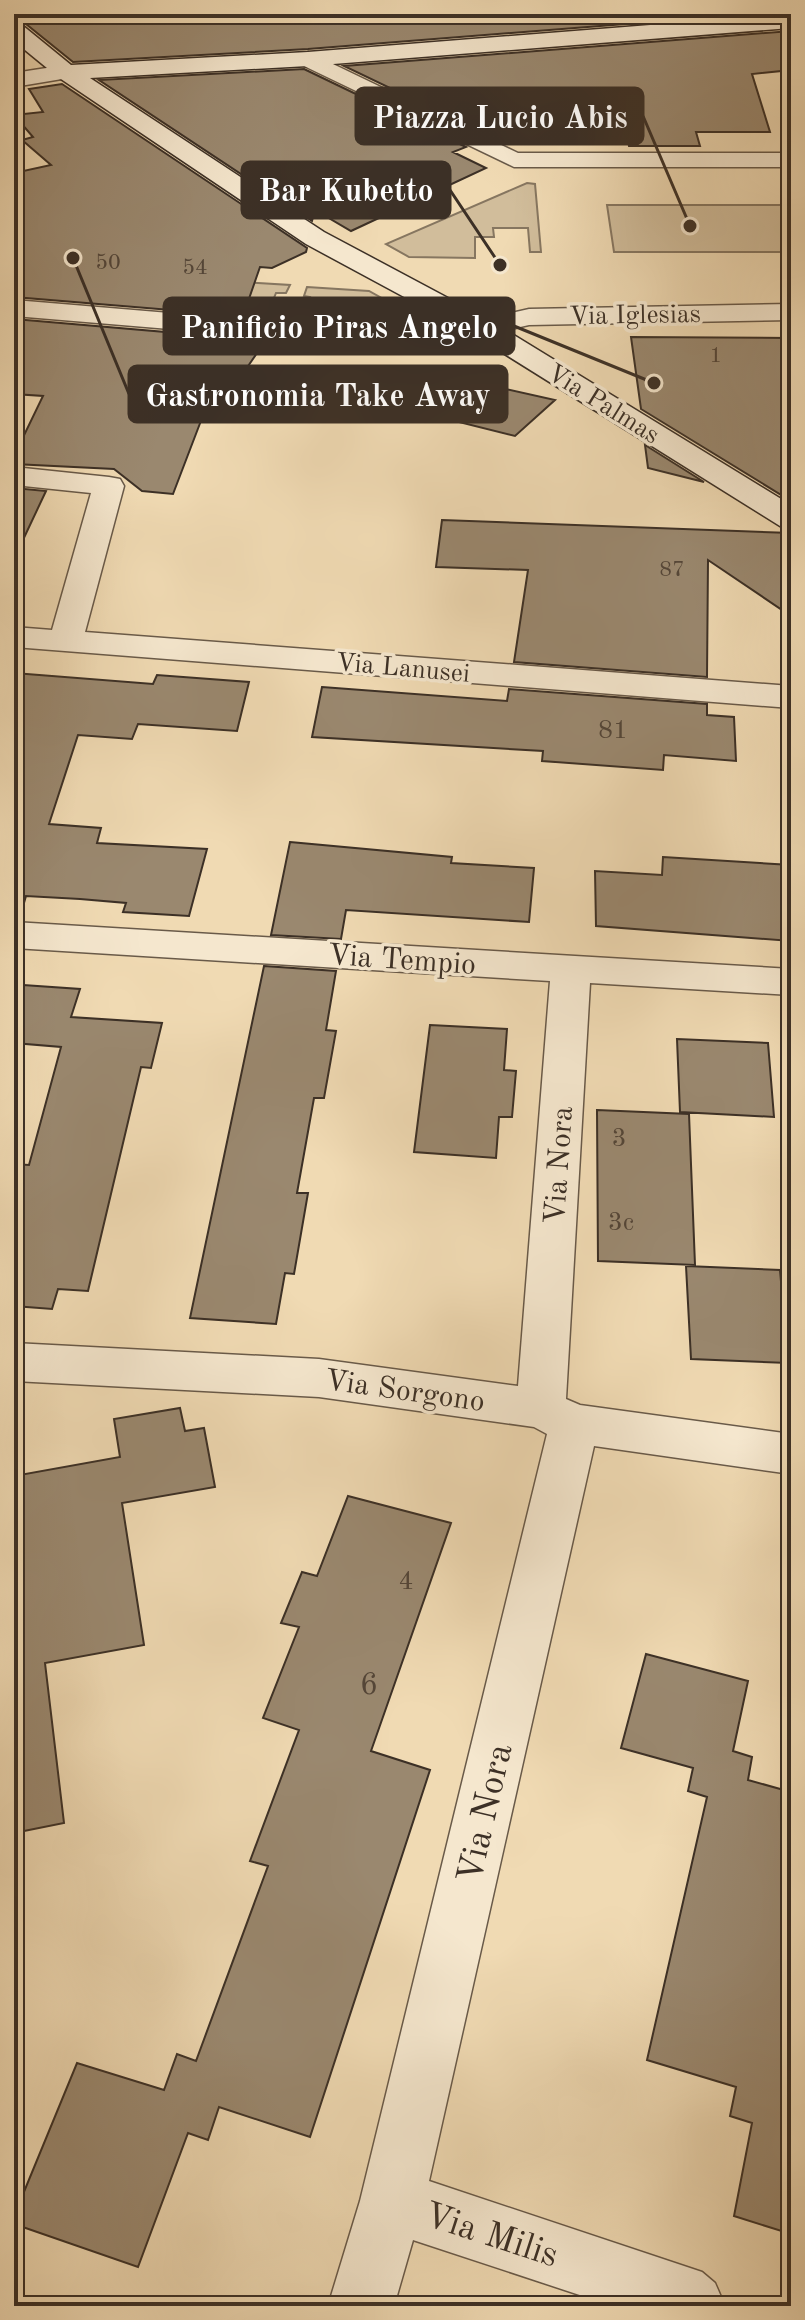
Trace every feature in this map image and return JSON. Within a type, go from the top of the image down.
[{"type":"street","points":[[14,80],[66,72],[308,59],[791,21]]},
{"type":"street","name":"Via Palmas","points":[[14,30],[66,72],[315,238],[481,327],[791,519]]},
{"type":"street","points":[[308,59],[514,160],[791,160]]},
{"type":"street","name":"Via Iglesias","points":[[14,308],[419,342],[529,317],[791,312]]},
{"type":"street","points":[[14,476],[109,486],[66,640]]},
{"type":"street","name":"Via Lanusei","points":[[14,637],[791,697]]},
{"type":"street","name":"Via Tempio","points":[[14,935],[791,982]]},
{"type":"street","name":"Via Nora","points":[[392,2201],[558,1416],[571,969]]},
{"type":"street","name":"Via Sorgono","points":[[14,1362],[319,1378],[791,1454]]},
{"type":"street","name":"Via Milis","points":[[361,2306],[392,2201],[679,2295],[692,2306]]},
{"type":"shaded area","points":[[527,183],[535,184],[541,252],[530,252],[528,228],[493,228],[494,237],[475,237],[475,258],[409,257],[386,244]]},
{"type":"shaded area","points":[[607,205],[791,205],[791,252],[614,252]]},
{"type":"shaded area","points":[[178,278],[290,285],[286,293],[276,293],[272,303],[282,304],[276,318],[251,315],[252,309],[168,301]]},
{"type":"shaded area","points":[[307,287],[369,291],[410,314],[411,319],[381,329],[295,322],[299,306],[307,306],[310,297],[304,296]]},
{"type":"building","points":[[70,14],[753,14],[308,49],[73,62],[26,24]]},
{"type":"building","points":[[791,31],[791,70],[752,74],[770,132],[696,132],[700,146],[629,146],[619,97],[494,138],[344,66]]},
{"type":"building","points":[[304,69],[466,147],[453,152],[486,168],[351,231],[315,210],[312,221],[99,80]]},
{"type":"building","points":[[62,84],[307,248],[306,252],[272,268],[260,267],[243,316],[14,297],[14,173],[51,165],[22,140],[33,137],[14,115],[43,112],[29,89]]},
{"type":"building","points":[[14,319],[235,338],[231,349],[257,353],[220,407],[207,405],[173,494],[142,491],[114,469],[14,464],[14,456],[43,396],[14,394]]},
{"type":"building","points":[[631,337],[791,338],[791,501],[641,409]]},
{"type":"building","points":[[393,372],[501,388],[555,400],[515,436],[387,404]]},
{"type":"building","points":[[645,445],[704,482],[648,468]]},
{"type":"building","points":[[14,488],[46,491],[14,559]]},
{"type":"building","points":[[442,520],[791,533],[791,616],[708,560],[707,677],[514,662],[528,570],[436,567]]},
{"type":"building","points":[[14,673],[153,684],[157,675],[249,682],[237,731],[138,724],[132,739],[78,735],[49,824],[101,828],[97,843],[207,849],[189,916],[123,912],[126,903],[80,899],[26,896],[24,903],[14,902]]},
{"type":"building","points":[[322,687],[507,701],[509,689],[707,704],[707,715],[734,717],[736,761],[664,755],[663,770],[542,761],[543,751],[312,737]]},
{"type":"building","points":[[290,842],[452,857],[451,863],[534,868],[529,922],[346,910],[341,939],[271,935]]},
{"type":"building","points":[[663,857],[791,865],[791,941],[596,926],[595,871],[662,875]]},
{"type":"building","points":[[264,966],[336,971],[326,1030],[336,1031],[324,1098],[314,1098],[297,1193],[308,1193],[294,1274],[285,1273],[276,1324],[190,1318]]},
{"type":"building","points":[[23,985],[80,989],[71,1017],[162,1023],[151,1068],[141,1067],[88,1291],[58,1289],[52,1309],[14,1306],[14,1164],[29,1165],[61,1047],[14,1043],[14,1010]]},
{"type":"building","points":[[430,1025],[507,1029],[504,1070],[516,1071],[512,1117],[499,1117],[496,1158],[414,1152]]},
{"type":"building","points":[[677,1039],[768,1043],[774,1117],[680,1112]]},
{"type":"building","points":[[597,1110],[689,1114],[695,1265],[598,1261]]},
{"type":"building","points":[[686,1266],[780,1270],[788,1363],[691,1359]]},
{"type":"building","points":[[180,1408],[185,1431],[204,1428],[215,1487],[122,1503],[144,1645],[45,1663],[64,1823],[14,1833],[14,1476],[120,1457],[114,1419]]},
{"type":"building","points":[[348,1496],[451,1523],[371,1751],[430,1770],[310,2137],[219,2107],[208,2140],[188,2133],[138,2267],[14,2224],[14,2216],[77,2063],[164,2090],[177,2054],[196,2061],[268,1866],[250,1861],[299,1730],[263,1718],[299,1627],[281,1623],[302,1572],[317,1576]]},
{"type":"building","points":[[646,1654],[748,1681],[733,1751],[752,1757],[748,1780],[791,1792],[791,2013],[786,2038],[791,2038],[791,2234],[734,2216],[752,2123],[730,2116],[736,2087],[647,2060],[707,1797],[688,1791],[693,1768],[621,1748]]},
{"type":"place","name":"Piazza Lucio Abis","points":[[690,226]]},
{"type":"place","name":"Gastronomia Take Away","points":[[73,258]]},
{"type":"place","name":"Bar Kubetto","points":[[500,265]]},
{"type":"place","name":"Panificio Piras Angelo","points":[[654,383]]}]
